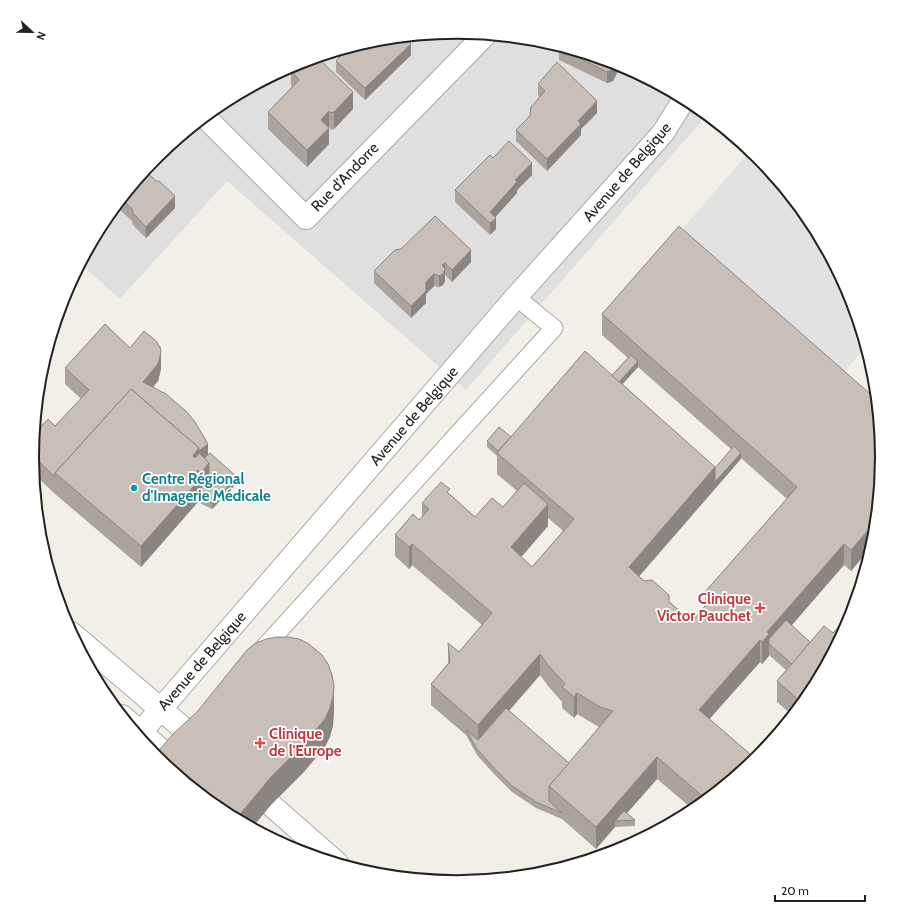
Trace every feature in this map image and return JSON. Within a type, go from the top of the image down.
[{"type":"street","name":"Rue d'Andorre","points":[[209,121],[306,218],[480,40]]},
{"type":"street","name":"Avenue de Belgique","points":[[141,731],[516,297],[663,133],[681,104]]},
{"type":"street","points":[[82,642],[161,709],[194,731]]},
{"type":"street","points":[[151,741],[174,761]]},
{"type":"street","points":[[271,805],[329,856]]},
{"type":"lane","points":[[247,666],[554,328],[516,297]]},
{"type":"shaded area","points":[[430,40],[485,40],[539,47],[566,53],[618,71],[667,95],[703,119],[466,390],[227,181],[120,299],[85,267],[95,248],[125,203],[162,162],[203,125],[248,95],[272,82],[323,61],[376,47]]},
{"type":"shaded area","points":[[746,155],[790,203],[820,248],[844,297],[862,350],[828,392],[664,250]]},
{"type":"building","points":[[409,42],[411,44],[365,88],[336,61],[341,55],[349,53],[403,43]]},
{"type":"building","points":[[574,55],[613,69],[607,72]]},
{"type":"building","points":[[322,62],[353,92],[334,112],[331,113],[329,111],[321,120],[329,128],[307,150],[268,112],[299,80],[293,73]]},
{"type":"building","points":[[557,62],[597,101],[578,121],[581,124],[547,159],[516,130],[530,116],[531,107],[545,91],[538,84]]},
{"type":"building","points":[[509,141],[532,163],[515,180],[517,182],[490,212],[496,218],[490,223],[455,190],[490,155],[493,158]]},
{"type":"building","points":[[150,175],[156,181],[159,181],[175,196],[146,227],[133,213],[132,209],[125,202]]},
{"type":"building","points":[[435,216],[471,250],[452,270],[445,263],[442,265],[445,269],[443,274],[439,276],[434,274],[426,282],[426,291],[411,306],[374,271],[395,250],[401,249]]},
{"type":"building","points":[[679,226],[871,394],[875,430],[876,458],[875,485],[870,529],[851,550],[844,544],[767,632],[769,634],[762,642],[760,640],[699,710],[751,755],[733,772],[703,796],[657,757],[596,827],[549,786],[613,711],[600,707],[577,693],[574,697],[562,687],[565,684],[540,654],[478,725],[431,684],[450,662],[448,643],[459,652],[492,613],[412,544],[409,547],[395,535],[413,514],[419,520],[429,509],[422,503],[441,482],[450,489],[447,492],[475,517],[492,498],[503,507],[524,483],[548,504],[511,547],[532,567],[574,519],[497,453],[585,351],[715,467],[629,567],[644,581],[652,580],[669,595],[669,602],[692,621],[712,598],[705,592],[797,487],[602,314]]},
{"type":"building","points":[[105,324],[130,348],[144,331],[156,341],[161,352],[158,364],[143,382],[166,394],[187,412],[195,422],[208,444],[199,451],[199,448],[131,389],[55,473],[55,477],[39,462],[40,427],[48,419],[55,426],[89,390],[65,368]]},
{"type":"building","points":[[631,355],[638,361],[619,382],[612,375]]},
{"type":"building","name":"Centre Régional d'Imagerie Médicale","points":[[131,389],[199,448],[193,456],[195,458],[199,453],[209,463],[201,473],[198,470],[196,473],[201,478],[141,546],[55,473]]},
{"type":"building","points":[[499,427],[511,437],[498,451],[487,441]]},
{"type":"building","points":[[734,446],[741,453],[715,482],[715,468]]},
{"type":"building","points":[[210,453],[237,477],[212,503],[198,496],[201,493],[201,488],[209,478],[209,463],[204,458]]},
{"type":"building","points":[[786,620],[810,642],[792,664],[769,644],[769,639]]},
{"type":"building","points":[[842,623],[820,667],[798,700],[777,681],[824,626],[833,633]]},
{"type":"building","name":"Clinique de l'Europe","points":[[288,637],[299,639],[309,644],[322,655],[328,664],[332,675],[334,686],[333,697],[325,719],[304,744],[271,777],[240,815],[203,790],[159,750],[174,733],[197,712],[247,650],[256,643],[266,639]]},
{"type":"building","points":[[506,708],[569,763],[549,786],[549,801],[562,813],[536,802],[512,786],[477,749],[466,730],[478,740]]},
{"type":"building","points":[[624,811],[635,820],[615,821]]},
{"type":"place","name":"Centre Régional d'Imagerie Médicale","points":[[134,488]]},
{"type":"place","name":"Clinique Victor Pauchet","points":[[760,608]]},
{"type":"place","name":"Clinique de l'Europe","points":[[260,743]]}]
